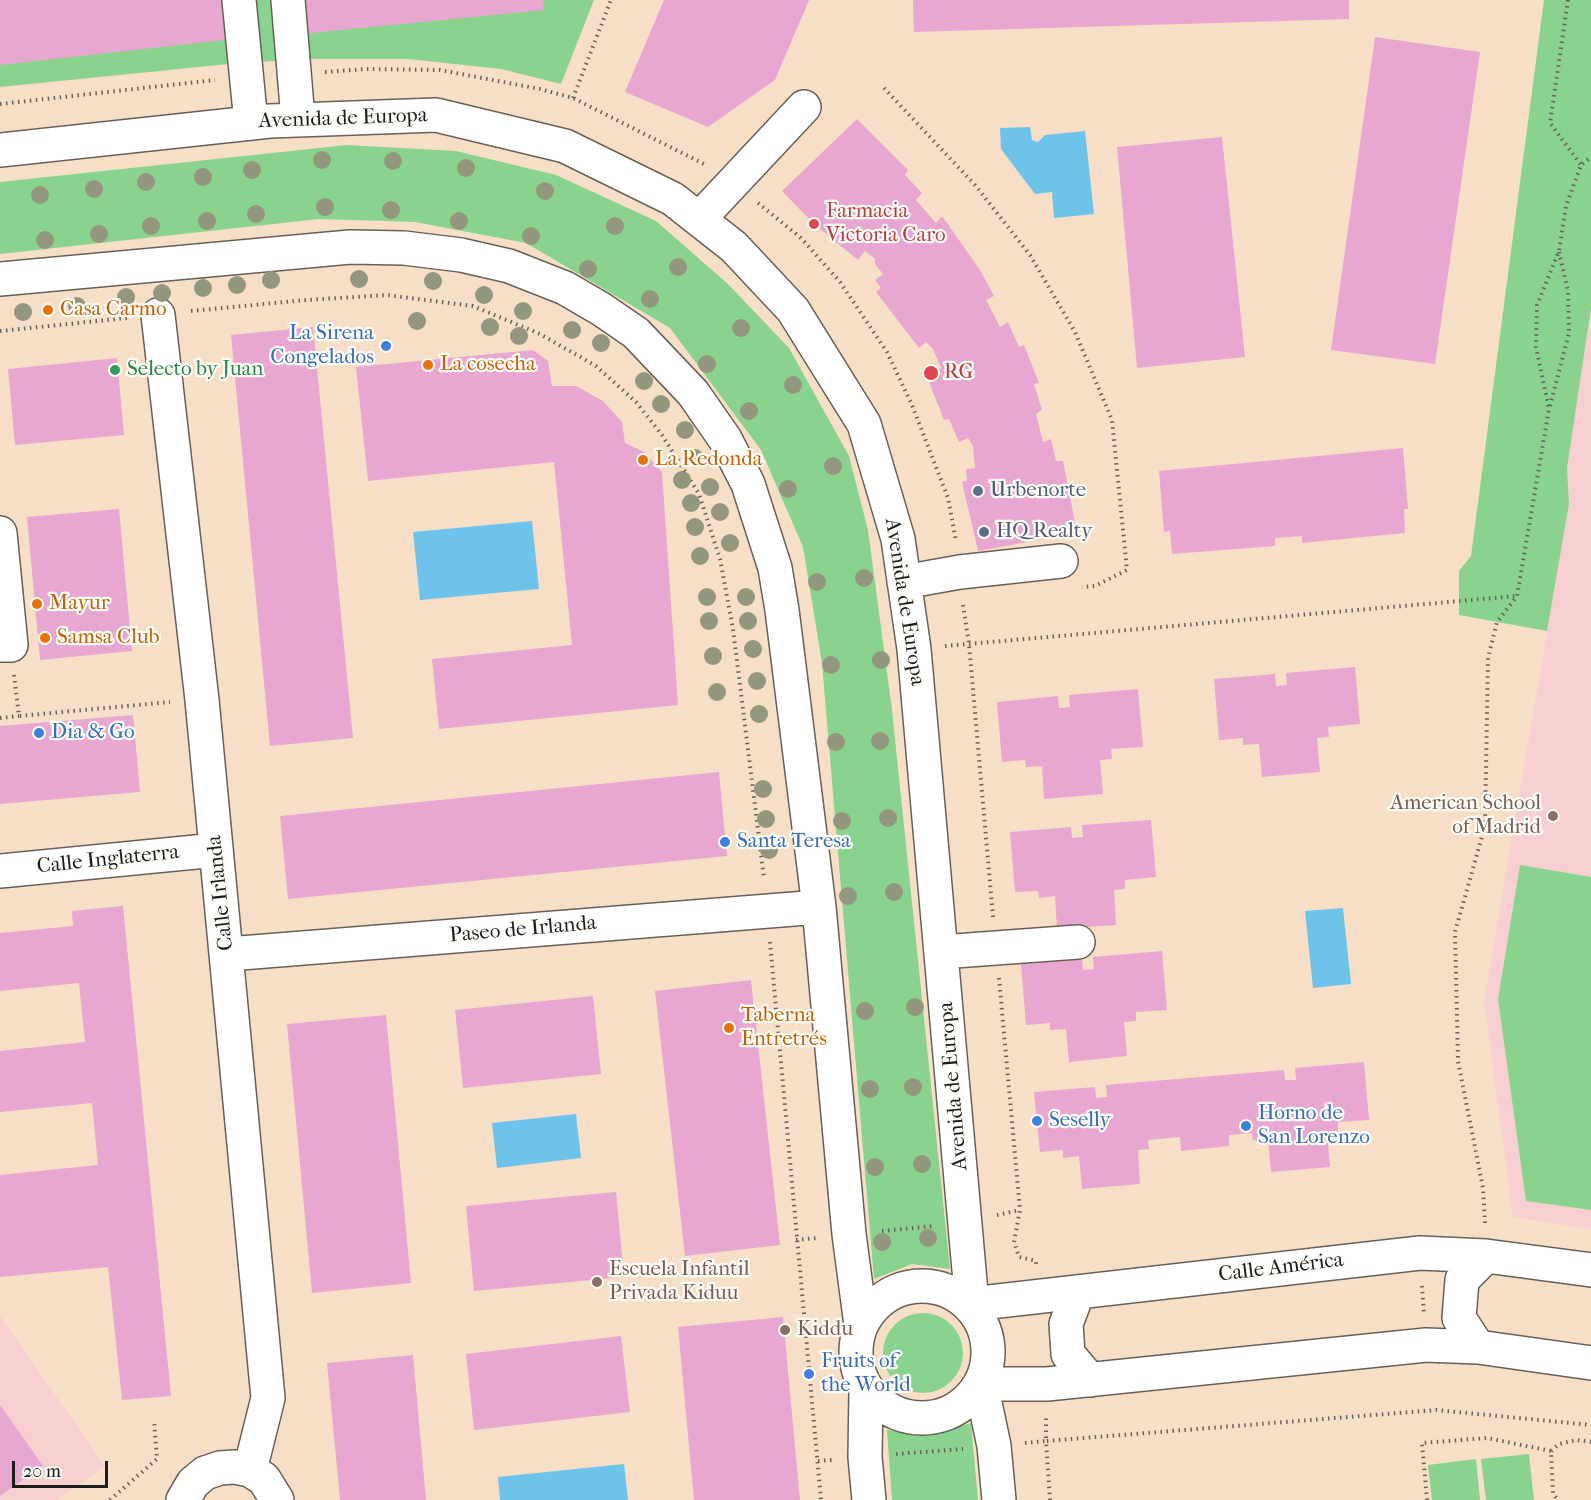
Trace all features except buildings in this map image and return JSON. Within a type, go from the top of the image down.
[{"type":"street","points":[[238,0],[251,123]]},
{"type":"street","points":[[288,0],[298,119]]},
{"type":"street","points":[[699,219],[804,106]]},
{"type":"street","name":"Avenida de Europa","points":[[0,150],[298,119],[436,115],[565,146],[673,199],[734,247],[793,310],[864,423],[898,539],[914,649],[972,1304]]},
{"type":"street","points":[[0,279],[350,247],[404,248],[461,255],[509,266],[565,288],[636,333],[693,393],[725,440],[748,484],[761,519],[782,610],[819,907],[849,1234],[861,1325]]},
{"type":"street","name":"Calle Irlanda","points":[[158,315],[202,700],[228,954],[268,1398],[250,1470]]},
{"type":"street","points":[[0,533],[5,645]]},
{"type":"street","points":[[904,582],[960,572],[1067,574]]},
{"type":"street","name":"Calle Inglaterra","points":[[0,871],[216,850]]},
{"type":"street","name":"Paseo de Irlanda","points":[[228,954],[819,907]]},
{"type":"street","points":[[941,952],[1078,942]]},
{"type":"street","name":"Calle América","points":[[972,1304],[1420,1253],[1486,1256],[1591,1270]]},
{"type":"street","points":[[1478,1347],[1459,1318],[1462,1280],[1486,1256]]},
{"type":"street","points":[[919,1285],[944,1289],[972,1304],[988,1340],[988,1362],[981,1384],[967,1402],[947,1414],[925,1419],[902,1416],[881,1405],[866,1389],[857,1368],[855,1346],[861,1325],[875,1305],[895,1291],[919,1285]]},
{"type":"street","points":[[1078,1292],[1066,1324],[1068,1354],[1090,1380]]},
{"type":"street","points":[[981,1384],[1047,1384],[1426,1345],[1478,1347],[1591,1363]]},
{"type":"street","points":[[981,1384],[994,1446],[999,1500]]},
{"type":"street","points":[[866,1389],[865,1457],[869,1500]]},
{"type":"street","points":[[183,1500],[193,1483],[205,1473],[220,1468],[235,1467],[250,1470],[264,1479],[277,1500]]},
{"type":"path","points":[[573,98],[611,0]]},
{"type":"path","points":[[1568,0],[1550,123],[1581,165]]},
{"type":"path","points":[[884,88],[975,184],[1030,255],[1075,332],[1112,420],[1127,570],[1095,586],[1067,574]]},
{"type":"path","points":[[1549,409],[1536,347],[1537,305],[1559,251],[1566,206],[1581,165],[1591,158]]},
{"type":"path","points":[[1486,1256],[1484,1188],[1458,1061],[1455,932],[1485,826],[1488,658],[1497,622],[1517,596],[1549,409],[1569,333],[1568,291],[1559,251]]},
{"type":"path","points":[[0,331],[306,300],[387,295],[473,306],[540,334],[596,366],[636,402],[662,435],[699,494],[720,559],[733,628],[767,911],[821,1500]]},
{"type":"path","points":[[914,649],[1517,596]]},
{"type":"path","points":[[5,645],[19,716]]},
{"type":"path","points":[[0,718],[202,700]]},
{"type":"path","points":[[796,1240],[966,1223],[1020,1210]]},
{"type":"path","points":[[1420,1253],[1426,1345]]},
{"type":"path","points":[[818,1461],[1436,1410],[1591,1425]]},
{"type":"path","points":[[110,1500],[158,1459],[154,1420]]},
{"type":"path","points":[[1427,1500],[1422,1443],[1487,1438],[1551,1451]]},
{"type":"path","points":[[1046,1441],[1050,1500]]},
{"type":"path","points":[[1551,1451],[1559,1444],[1591,1442]]},
{"type":"path","points":[[1551,1451],[1553,1494],[1558,1500]]},
{"type":"shaded area","name":"American School of Madrid","points":[[1591,308],[1591,1229],[1513,1217],[1484,1001],[1569,504],[1567,468]]},
{"type":"shaded area","points":[[0,1316],[105,1466],[56,1500],[0,1500]]},
{"type":"green space","points":[[0,0],[594,0],[561,84],[501,69],[408,59],[306,59],[229,64],[0,87]]},
{"type":"green space","points":[[1544,0],[1591,0],[1591,308],[1567,468],[1569,504],[1547,631],[1459,615],[1459,571],[1471,556]]},
{"type":"green space","points":[[347,145],[456,151],[556,175],[656,221],[728,284],[789,348],[849,456],[868,530],[892,710],[950,1269],[912,1264],[874,1279],[822,663],[803,547],[761,450],[670,328],[526,243],[415,222],[319,219],[0,254],[0,182]]},
{"type":"green space","points":[[1520,865],[1591,877],[1591,1210],[1526,1201],[1498,999]]},
{"type":"green space","points":[[915,1313],[931,1313],[952,1324],[963,1345],[963,1361],[952,1382],[931,1393],[915,1393],[901,1387],[889,1375],[883,1361],[883,1345],[889,1331],[901,1319]]},
{"type":"green space","points":[[971,1423],[978,1500],[892,1500],[887,1430],[928,1435]]},
{"type":"green space","points":[[1529,1454],[1534,1500],[1486,1500],[1481,1459]]},
{"type":"green space","points":[[1476,1459],[1480,1500],[1432,1500],[1428,1465]]},
{"type":"water","points":[[1030,127],[1032,140],[1038,142],[1045,135],[1085,131],[1094,214],[1054,218],[1052,192],[1035,194],[1001,149],[1000,128]]},
{"type":"water","points":[[532,521],[539,589],[420,600],[413,532]]},
{"type":"water","points":[[1343,908],[1351,984],[1313,988],[1305,911]]},
{"type":"water","points":[[576,1114],[581,1158],[497,1168],[492,1123]]},
{"type":"water","points":[[624,1464],[628,1500],[500,1500],[498,1477]]},
{"type":"place","name":"Farmacia Victoria Caro","points":[[814,224]]},
{"type":"place","name":"Casa Carmo","points":[[48,310]]},
{"type":"place","name":"La Sirena Congelados","points":[[386,346]]},
{"type":"place","name":"La cosecha","points":[[428,365]]},
{"type":"place","name":"Selecto by Juan","points":[[115,370]]},
{"type":"place","name":"RG","points":[[931,373]]},
{"type":"place","name":"La Redonda","points":[[643,460]]},
{"type":"place","name":"Urbenorte","points":[[978,491]]},
{"type":"place","name":"HQ Realty","points":[[984,532]]},
{"type":"place","name":"Mayur","points":[[37,604]]},
{"type":"place","name":"Samsa Club","points":[[45,638]]},
{"type":"place","name":"Dia & Go","points":[[39,733]]},
{"type":"place","name":"American School of Madrid","points":[[1553,816]]},
{"type":"place","name":"Santa Teresa","points":[[725,842]]},
{"type":"place","name":"Taberna Entretrés","points":[[729,1028]]},
{"type":"place","name":"Seselly","points":[[1037,1121]]},
{"type":"place","name":"Horno de San Lorenzo","points":[[1246,1126]]},
{"type":"place","name":"Escuela Infantil Privada Kiduu","points":[[597,1282]]},
{"type":"place","name":"Kiddu","points":[[785,1330]]},
{"type":"place","name":"Fruits of the World","points":[[809,1374]]}]
